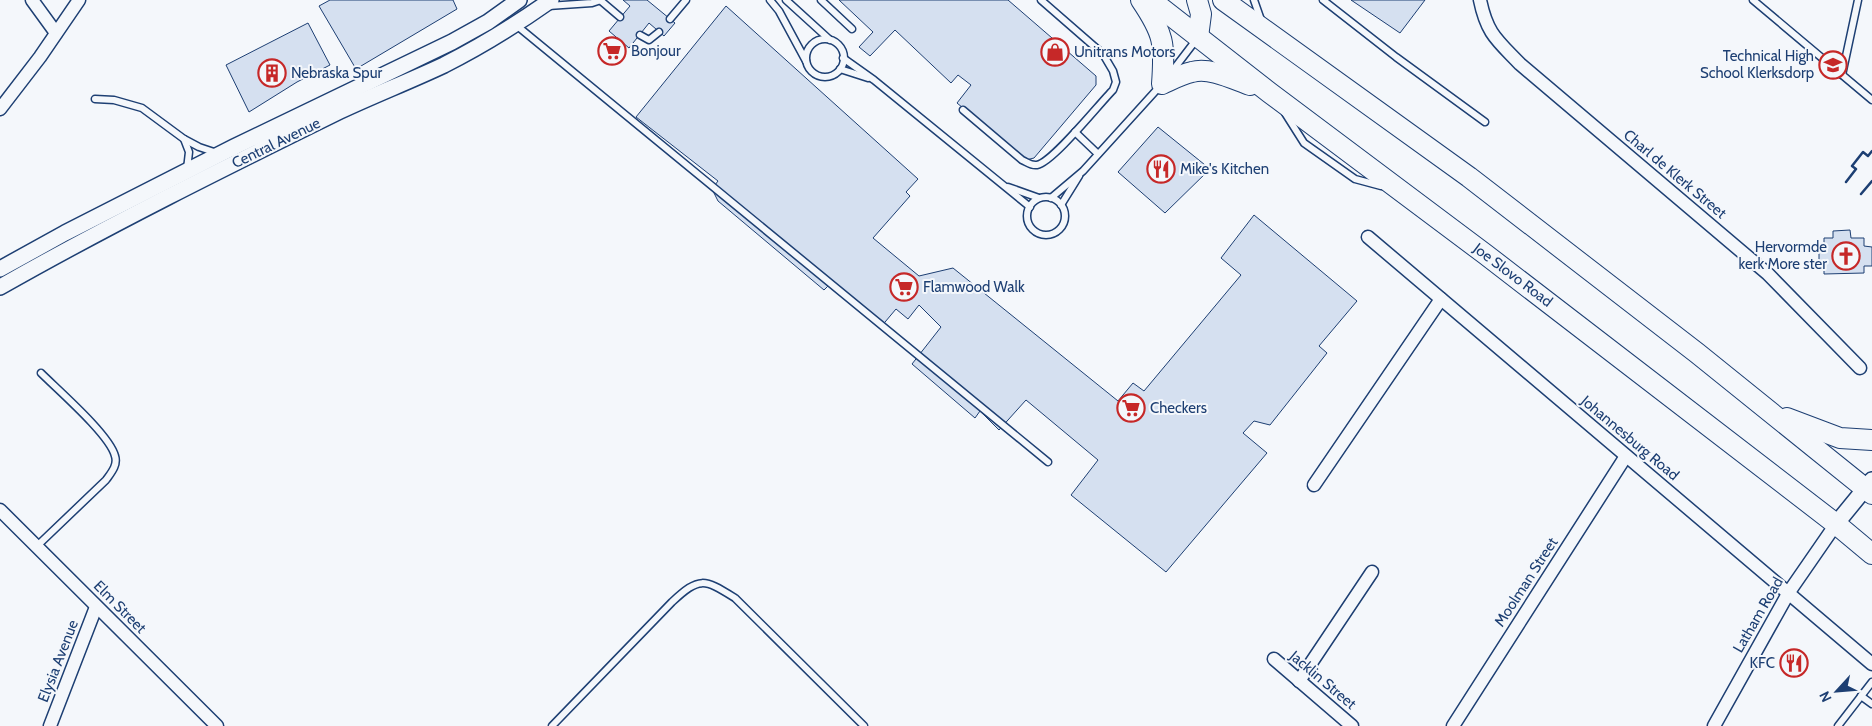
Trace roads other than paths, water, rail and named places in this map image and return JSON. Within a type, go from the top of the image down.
[{"type":"highway","points":[[1141,0],[1155,21],[1161,36],[1164,58],[1162,84],[1192,72],[1200,71],[1225,75],[1273,95]]},
{"type":"highway","name":"Joe Slovo Road","points":[[1151,0],[1836,524],[1872,554]]},
{"type":"highway","points":[[1197,0],[1201,14],[1198,37]]},
{"type":"highway","points":[[1223,0],[1469,177],[1697,353],[1767,410],[1870,487]]},
{"type":"highway","points":[[1767,410],[1840,438],[1872,440]]},
{"type":"street","points":[[32,0],[56,33]]},
{"type":"street","points":[[0,109],[40,57],[79,0]]},
{"type":"street","name":"Central Avenue","points":[[0,269],[187,170],[452,42],[488,22],[519,0]]},
{"type":"street","name":"Charl de Klerk Street","points":[[1480,0],[1485,20],[1491,33],[1520,64],[1768,274],[1860,368]]},
{"type":"street","name":"Central Avenue","points":[[0,287],[71,246],[232,164],[367,98],[444,65],[516,25],[546,3]]},
{"type":"street","name":"Johannesburg Road","points":[[1368,237],[1872,664]]},
{"type":"street","points":[[1314,485],[1441,299]]},
{"type":"street","name":"Moolman Street","points":[[1453,726],[1626,456]]},
{"type":"street","points":[[1836,524],[1870,487]]},
{"type":"street","name":"Elm Street","points":[[0,510],[217,726]]},
{"type":"street","name":"Latham Road","points":[[1714,726],[1789,592],[1836,524]]},
{"type":"street","points":[[1299,680],[1372,572]]},
{"type":"street","name":"Elysia Avenue","points":[[50,726],[96,607]]},
{"type":"street","name":"Jacklin Street","points":[[1274,659],[1352,726]]},
{"type":"lane","points":[[546,3],[592,3],[601,0],[620,17]]},
{"type":"lane","points":[[670,19],[686,0]]},
{"type":"lane","points":[[770,0],[779,11],[807,62]]},
{"type":"lane","points":[[821,0],[852,29]]},
{"type":"lane","points":[[963,110],[1022,160],[1032,165],[1042,163],[1075,132],[1113,90],[1116,82],[1113,71],[1103,54],[1041,0]]},
{"type":"lane","points":[[1254,0],[1268,32]]},
{"type":"lane","points":[[1323,0],[1396,57],[1485,122]]},
{"type":"lane","points":[[1753,0],[1872,100]]},
{"type":"lane","points":[[1842,75],[1858,0]]},
{"type":"lane","points":[[791,1],[830,40],[840,47],[843,58],[840,69],[830,75],[819,75],[809,68],[806,55],[812,44],[817,40],[830,40]]},
{"type":"lane","points":[[516,25],[1048,462]]},
{"type":"lane","points":[[640,34],[649,40],[659,32]]},
{"type":"lane","points":[[1052,198],[1083,171],[1162,84],[1198,37]]},
{"type":"lane","points":[[843,58],[874,80],[1030,207]]},
{"type":"lane","points":[[840,69],[874,80]]},
{"type":"lane","points":[[95,99],[114,100],[142,108],[184,139],[199,147],[220,154]]},
{"type":"lane","points":[[1075,132],[1098,154]]},
{"type":"lane","points":[[184,139],[189,152],[187,170]]},
{"type":"lane","points":[[1062,205],[1083,171]]},
{"type":"lane","points":[[1005,186],[1039,198],[1052,198],[1062,205],[1064,222],[1057,231],[1046,234],[1035,230],[1031,226],[1028,213],[1030,207],[1039,198]]},
{"type":"lane","points":[[37,546],[106,480],[116,464],[115,456],[109,444],[87,417],[41,373]]},
{"type":"lane","points":[[552,726],[672,602],[687,589],[702,583],[712,583],[735,598],[864,726]]},
{"type":"lane","points":[[1838,726],[1872,682]]},
{"type":"lane","points":[[1861,696],[1872,704]]},
{"type":"place","name":"Bonjour","points":[[612,51]]},
{"type":"place","name":"Unitrans Motors","points":[[1055,52]]},
{"type":"place","name":"Technical High School Klerksdorp","points":[[1833,65]]},
{"type":"place","name":"Nebraska Spur","points":[[272,73]]},
{"type":"place","name":"Mike's Kitchen","points":[[1161,169]]},
{"type":"place","name":"Hervormde kerk More ster","points":[[1846,256]]},
{"type":"place","name":"Flamwood Walk","points":[[904,287]]},
{"type":"place","name":"Checkers","points":[[1131,408]]},
{"type":"place","name":"KFC","points":[[1794,663]]}]
